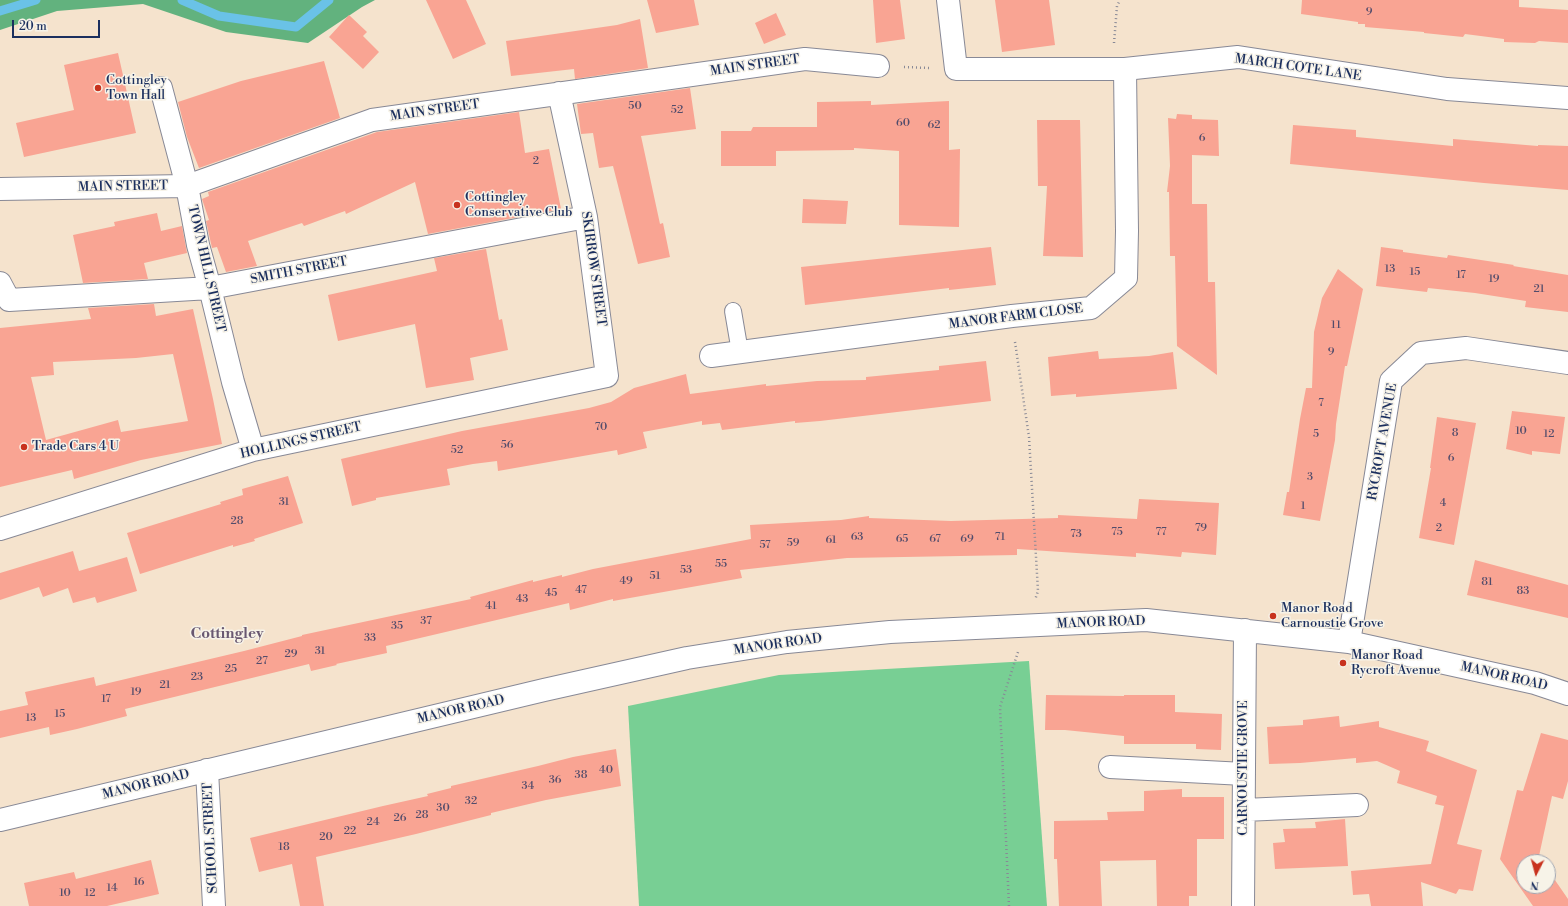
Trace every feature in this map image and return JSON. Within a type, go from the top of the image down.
[{"type":"street","points":[[948,0],[956,69]]},
{"type":"street","name":"MARCH COTE LANE","points":[[956,69],[1118,69],[1238,57],[1447,89],[1568,98]]},
{"type":"street","name":"MAIN STREET","points":[[0,189],[187,186],[372,120],[805,59],[878,66]]},
{"type":"street","name":"MANOR FARM CLOSE","points":[[711,356],[1012,316],[1091,308],[1126,278],[1127,231],[1118,69]]},
{"type":"street","name":"TOWN HILL STREET","points":[[161,88],[187,186],[198,245],[210,288],[232,382],[253,450]]},
{"type":"street","name":"SKIRROW STREET","points":[[559,93],[586,217],[608,376]]},
{"type":"street","name":"SMITH STREET","points":[[5,291],[210,288],[586,217]]},
{"type":"street","name":"RYCROFT AVENUE","points":[[1349,642],[1391,381],[1421,353],[1466,348],[1568,363]]},
{"type":"street","name":"HOLLINGS STREET","points":[[0,529],[253,450],[608,376]]},
{"type":"street","name":"MANOR ROAD","points":[[0,820],[544,690],[687,658],[788,642],[890,632],[1146,620],[1349,642],[1535,683],[1568,694]]},
{"type":"street","name":"CARNOUSTIE GROVE","points":[[1243,906],[1245,630]]},
{"type":"street","points":[[1110,767],[1244,774]]},
{"type":"street","name":"SCHOOL STREET","points":[[207,770],[214,906]]},
{"type":"street","points":[[1244,810],[1357,805]]},
{"type":"lane","points":[[733,311],[740,352]]},
{"type":"path","points":[[1118,69],[1117,6],[1120,0]]},
{"type":"path","points":[[878,66],[956,69]]},
{"type":"path","points":[[1009,906],[1000,707],[1038,591],[1029,437],[1012,316]]},
{"type":"green space","points":[[0,0],[375,0],[308,43],[226,32],[143,4],[57,11],[0,30]]},
{"type":"green space","points":[[1029,661],[1047,906],[639,906],[628,706],[779,675]]},
{"type":"building","points":[[426,0],[466,0],[486,44],[453,59]]},
{"type":"building","points":[[647,0],[694,0],[699,25],[656,33]]},
{"type":"building","points":[[873,0],[900,0],[905,39],[876,43]]},
{"type":"building","points":[[995,0],[1049,0],[1055,45],[1002,52]]},
{"type":"building","points":[[1302,0],[1519,0],[1519,7],[1568,10],[1568,43],[1539,41],[1535,43],[1504,42],[1504,39],[1465,34],[1463,37],[1365,27],[1365,24],[1358,24],[1358,22],[1301,14]]},
{"type":"building","points":[[776,13],[786,35],[764,44],[755,23]]},
{"type":"building","points":[[349,15],[367,32],[363,36],[379,52],[363,69],[329,37]]},
{"type":"building","points":[[640,19],[648,68],[575,79],[574,69],[511,76],[506,41],[617,25]]},
{"type":"building","name":"Cottingley Town Hall","points":[[118,53],[136,133],[24,157],[16,123],[74,110],[64,65]]},
{"type":"building","points":[[324,61],[340,118],[199,168],[187,137],[178,102],[241,81]]},
{"type":"building","points":[[690,88],[696,129],[641,136],[660,224],[663,223],[670,257],[638,264],[613,166],[599,168],[593,133],[581,134],[577,104]]},
{"type":"building","points":[[871,101],[871,105],[949,101],[949,150],[960,149],[959,227],[899,225],[899,151],[854,148],[854,150],[776,151],[776,166],[721,166],[721,131],[751,131],[753,127],[817,127],[817,102]]},
{"type":"building","points":[[519,112],[525,153],[549,149],[561,209],[428,234],[415,182],[346,214],[345,211],[304,226],[302,223],[248,241],[257,266],[226,272],[217,247],[212,248],[206,221],[209,220],[202,199],[209,196],[208,192],[377,132]]},
{"type":"building","points":[[1177,114],[1192,115],[1192,119],[1218,120],[1219,156],[1192,155],[1192,204],[1207,204],[1208,282],[1215,282],[1217,375],[1177,346],[1175,256],[1170,256],[1169,192],[1167,192],[1170,166],[1168,118],[1176,119]]},
{"type":"building","points":[[1037,120],[1080,120],[1083,257],[1043,256],[1047,186],[1038,186]]},
{"type":"building","points":[[1293,125],[1356,130],[1356,137],[1453,146],[1453,139],[1538,146],[1568,146],[1568,190],[1290,164]]},
{"type":"building","points":[[803,199],[848,201],[846,224],[802,223]]},
{"type":"building","points":[[157,213],[161,231],[182,226],[187,253],[144,263],[148,279],[83,283],[73,235],[115,226],[114,222]]},
{"type":"building","points":[[991,247],[996,285],[949,290],[949,288],[805,305],[801,267]]},
{"type":"building","points":[[1381,247],[1403,250],[1403,252],[1447,258],[1448,255],[1568,275],[1568,312],[1525,307],[1526,301],[1475,293],[1428,288],[1427,292],[1376,286]]},
{"type":"building","points":[[486,249],[499,320],[502,319],[508,350],[470,358],[474,380],[426,388],[415,324],[338,341],[328,295],[437,271],[434,258]]},
{"type":"building","points":[[1338,269],[1363,289],[1347,366],[1345,366],[1335,440],[1320,521],[1283,515],[1287,492],[1289,492],[1306,388],[1312,388],[1314,332],[1322,298]]},
{"type":"building","points":[[154,304],[156,316],[193,309],[222,444],[141,460],[74,479],[72,470],[0,487],[0,328],[91,319],[88,308]],"holes":[[[173,354],[188,421],[121,432],[118,420],[46,440],[31,377],[54,375],[53,362],[136,358]]]},
{"type":"building","points":[[1098,351],[1099,359],[1149,356],[1173,352],[1177,389],[1076,397],[1076,394],[1051,396],[1048,357]]},
{"type":"building","points":[[986,361],[991,401],[820,421],[795,423],[795,421],[722,430],[720,423],[702,425],[702,421],[643,432],[647,448],[618,455],[617,450],[498,471],[497,461],[447,469],[450,485],[376,498],[376,500],[352,506],[341,459],[462,431],[589,408],[611,402],[634,388],[686,374],[690,394],[766,384],[766,386],[817,381],[866,380],[866,377],[939,370],[939,366]]},
{"type":"building","points":[[1512,411],[1565,417],[1560,454],[1532,451],[1532,455],[1506,449]]},
{"type":"building","points":[[1437,417],[1476,423],[1454,545],[1419,538],[1431,468]]},
{"type":"building","points":[[288,476],[303,523],[254,539],[255,541],[233,547],[233,545],[140,574],[127,533],[221,504],[220,502],[243,495],[242,489]]},
{"type":"building","points":[[1139,499],[1219,503],[1216,555],[1182,552],[1181,557],[1136,553],[1136,557],[1017,549],[1017,555],[847,558],[740,570],[742,578],[613,601],[613,599],[570,610],[569,603],[386,646],[387,653],[336,664],[337,665],[311,671],[309,664],[125,709],[127,716],[77,729],[50,735],[49,727],[0,738],[0,711],[28,705],[25,692],[94,677],[96,686],[244,651],[302,635],[471,599],[470,597],[533,580],[533,582],[562,575],[562,577],[593,569],[751,539],[750,525],[841,520],[869,516],[869,518],[951,521],[1058,518],[1058,515],[1137,519]]},
{"type":"building","points":[[73,551],[79,571],[127,557],[137,591],[97,603],[95,597],[73,603],[68,588],[43,597],[39,587],[0,600],[0,573]]},
{"type":"building","points":[[1475,560],[1568,585],[1568,618],[1467,595]]},
{"type":"building","points":[[1046,695],[1175,695],[1175,712],[1222,714],[1221,750],[1196,749],[1196,744],[1124,744],[1124,736],[1065,730],[1045,730]]},
{"type":"building","points":[[1339,716],[1340,727],[1379,721],[1379,727],[1429,741],[1426,751],[1477,770],[1457,844],[1482,850],[1473,891],[1459,889],[1456,894],[1421,882],[1423,906],[1371,906],[1369,894],[1353,895],[1351,871],[1431,864],[1444,806],[1435,804],[1437,796],[1397,783],[1400,771],[1377,761],[1356,763],[1356,758],[1269,764],[1267,727],[1303,725],[1303,720]]},
{"type":"building","points":[[1541,733],[1568,740],[1568,781],[1563,799],[1552,796],[1539,854],[1516,854],[1516,882],[1500,859],[1517,790],[1523,791]]},
{"type":"building","points":[[616,749],[621,786],[546,800],[491,813],[491,815],[416,834],[316,857],[324,906],[300,906],[292,864],[259,872],[250,838],[428,796],[427,794],[451,788],[451,786],[573,757]]},
{"type":"building","points":[[1182,789],[1182,797],[1224,797],[1224,839],[1197,839],[1197,896],[1189,896],[1189,906],[1157,906],[1156,860],[1100,861],[1102,906],[1059,906],[1057,859],[1054,859],[1054,821],[1108,820],[1107,812],[1144,811],[1144,791]]},
{"type":"building","points":[[1345,819],[1348,866],[1275,869],[1273,843],[1285,842],[1283,829],[1316,828],[1315,822]]},
{"type":"building","points":[[151,860],[159,894],[107,906],[29,906],[24,883],[74,872],[76,879]]},
{"type":"building","points":[[1556,882],[1568,899],[1568,906],[1533,906],[1525,894],[1556,894]]},
{"type":"waterway","points":[[0,11],[36,0]]},
{"type":"waterway","points":[[182,0],[219,16],[296,27],[329,0]]},
{"type":"place","name":"Cottingley Town Hall","points":[[98,88]]},
{"type":"place","name":"Cottingley Conservative Club","points":[[457,205]]},
{"type":"place","name":"Trade Cars 4 U","points":[[24,447]]},
{"type":"place","name":"Manor Road Carnoustie Grove","points":[[1273,616]]},
{"type":"place","name":"Manor Road Rycroft Avenue","points":[[1343,663]]},
{"type":"district","name":"Cottingley","points":[[227,634]]}]
